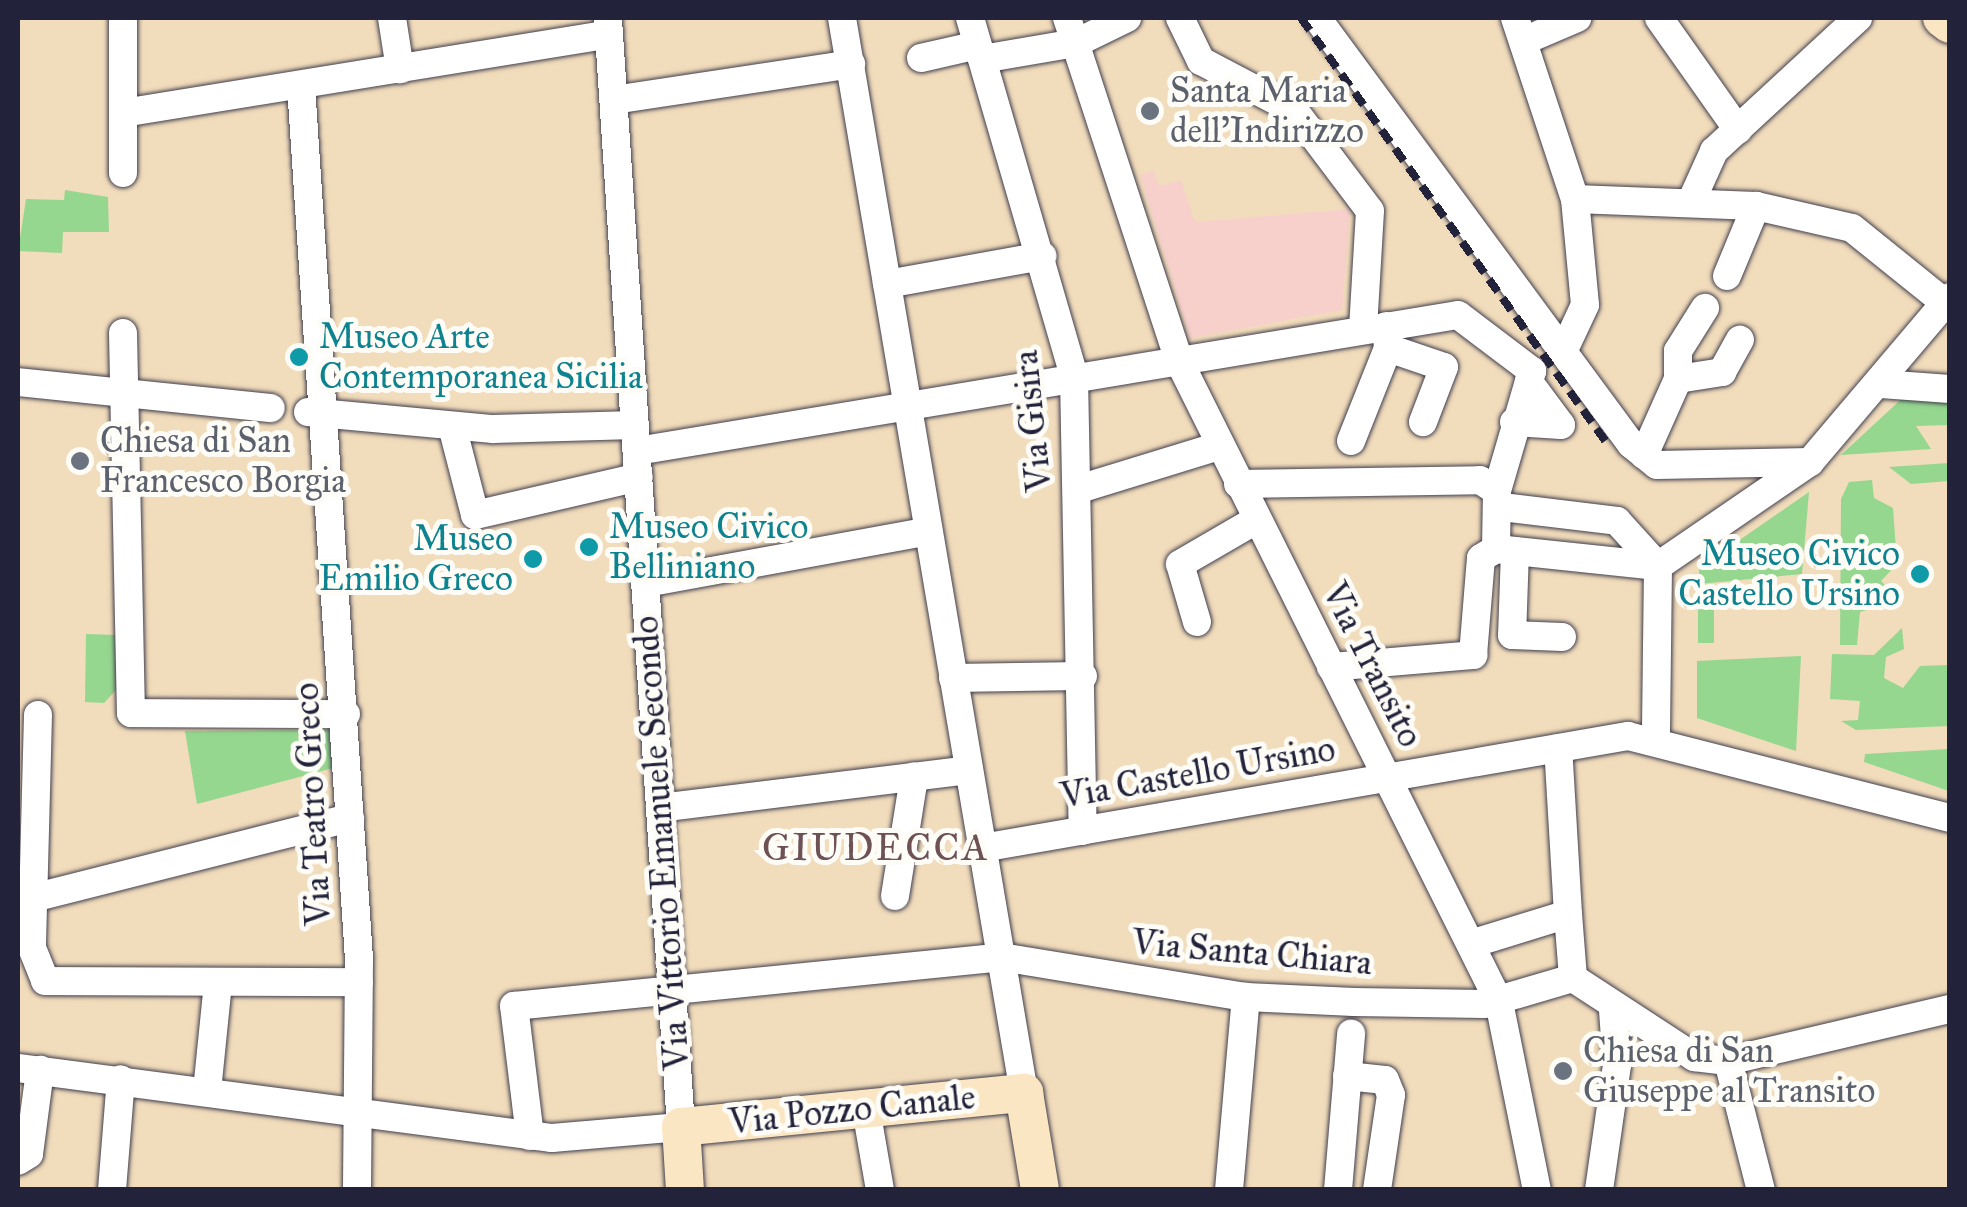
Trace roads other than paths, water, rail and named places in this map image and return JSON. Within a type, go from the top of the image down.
[{"type":"main road","points":[[1942,18],[1950,24]]},
{"type":"main road","points":[[1024,1094],[1040,1190]]},
{"type":"main road","name":"Via Pozzo Canale","points":[[681,1127],[1024,1094]]},
{"type":"main road","name":"Via Vittorio Emanuele Secondo","points":[[681,1127],[685,1190]]},
{"type":"street","points":[[123,18],[123,173]]},
{"type":"street","points":[[392,18],[400,69]]},
{"type":"street","points":[[842,18],[1024,1094]]},
{"type":"street","name":"Via Gisira","points":[[970,18],[1074,377],[1084,831]]},
{"type":"street","points":[[921,58],[1072,41],[1127,18]]},
{"type":"street","points":[[1180,18],[1201,60],[1294,110],[1370,211],[1379,335],[1351,440]]},
{"type":"street","points":[[1317,18],[1563,352],[1657,465],[1810,462]]},
{"type":"street","points":[[1563,352],[1585,305],[1575,199],[1520,29],[1578,18]]},
{"type":"street","points":[[1659,18],[1738,130]]},
{"type":"street","points":[[1691,202],[1714,152],[1858,18]]},
{"type":"street","points":[[123,114],[400,69],[608,26]]},
{"type":"street","name":"Via Vittorio Emanuele Secondo","points":[[608,26],[681,1127]]},
{"type":"street","name":"Via Transito","points":[[1072,41],[1180,362],[1256,520],[1474,943],[1499,1002],[1537,1190]]},
{"type":"street","points":[[614,100],[850,64]]},
{"type":"street","name":"Via Teatro Greco","points":[[301,86],[319,413],[346,714],[359,982],[357,1190]]},
{"type":"street","points":[[1331,668],[1472,655],[1481,558],[1506,550],[1658,566],[1810,462],[1881,384],[1948,300],[1852,228],[1756,206],[1575,199]]},
{"type":"street","points":[[1727,276],[1756,206]]},
{"type":"street","points":[[887,284],[1042,256]]},
{"type":"street","points":[[1642,447],[1678,380],[1678,351],[1706,308]]},
{"type":"street","points":[[444,426],[475,516],[637,451],[1074,377],[1379,335],[1458,314],[1526,361],[1528,382],[1514,422],[1499,499],[1512,635],[1562,637]]},
{"type":"street","points":[[124,333],[130,713],[346,714]]},
{"type":"street","points":[[1379,335],[1444,367],[1423,422]]},
{"type":"street","points":[[1678,380],[1722,372],[1740,340]]},
{"type":"street","points":[[18,382],[271,408]]},
{"type":"street","points":[[1514,422],[1561,425],[1528,382]]},
{"type":"street","points":[[1881,384],[1950,390]]},
{"type":"street","points":[[319,413],[637,451]]},
{"type":"street","points":[[1079,489],[1219,446]]},
{"type":"street","points":[[1238,484],[1480,480],[1499,499],[1617,520],[1658,566],[1656,739]]},
{"type":"street","points":[[1197,622],[1180,564],[1256,520]]},
{"type":"street","points":[[646,583],[928,531]]},
{"type":"street","points":[[953,678],[1083,676]]},
{"type":"street","points":[[38,715],[33,898],[25,947],[45,982],[56,986],[359,982]]},
{"type":"street","name":"Via Castello Ursino","points":[[982,848],[1604,740],[1656,739],[1950,818]]},
{"type":"street","points":[[1558,748],[1573,978],[1613,1011],[1694,1057],[1728,1062],[1950,1009]]},
{"type":"street","points":[[660,808],[969,770]]},
{"type":"street","points":[[895,896],[914,777]]},
{"type":"street","points":[[33,898],[350,818]]},
{"type":"street","points":[[1474,943],[1567,902]]},
{"type":"street","name":"Via Santa Chiara","points":[[530,1136],[514,1006],[1000,956],[1246,997],[1499,1002],[1573,978]]},
{"type":"street","points":[[207,1091],[218,983]]},
{"type":"street","points":[[1229,1190],[1246,997]]},
{"type":"street","points":[[1596,1189],[1606,1141],[1613,1011]]},
{"type":"street","points":[[1338,1190],[1352,1034]]},
{"type":"street","points":[[1728,1062],[1761,1190]]},
{"type":"street","points":[[18,1161],[29,1154],[29,1069],[359,1107],[530,1136],[681,1127]]},
{"type":"street","points":[[1348,1076],[1385,1080],[1390,1095],[1377,1190]]},
{"type":"street","points":[[112,1190],[121,1080]]},
{"type":"street","points":[[866,1109],[880,1190]]},
{"type":"railway","points":[[1301,18],[1606,442]]},
{"type":"place","name":"Santa Maria dell'Indirizzo","points":[[1150,111]]},
{"type":"place","name":"Museo Arte Contemporanea Sicilia","points":[[299,357]]},
{"type":"place","name":"Chiesa di San Francesco Borgia","points":[[80,461]]},
{"type":"place","name":"Museo Civico Belliniano","points":[[589,547]]},
{"type":"place","name":"Museo Emilio Greco","points":[[533,559]]},
{"type":"place","name":"Museo Civico Castello Ursino","points":[[1920,574]]},
{"type":"place","name":"Chiesa di San Giuseppe al Transito","points":[[1563,1071]]},
{"type":"district","name":"GIUDECCA","points":[[876,848]]}]
